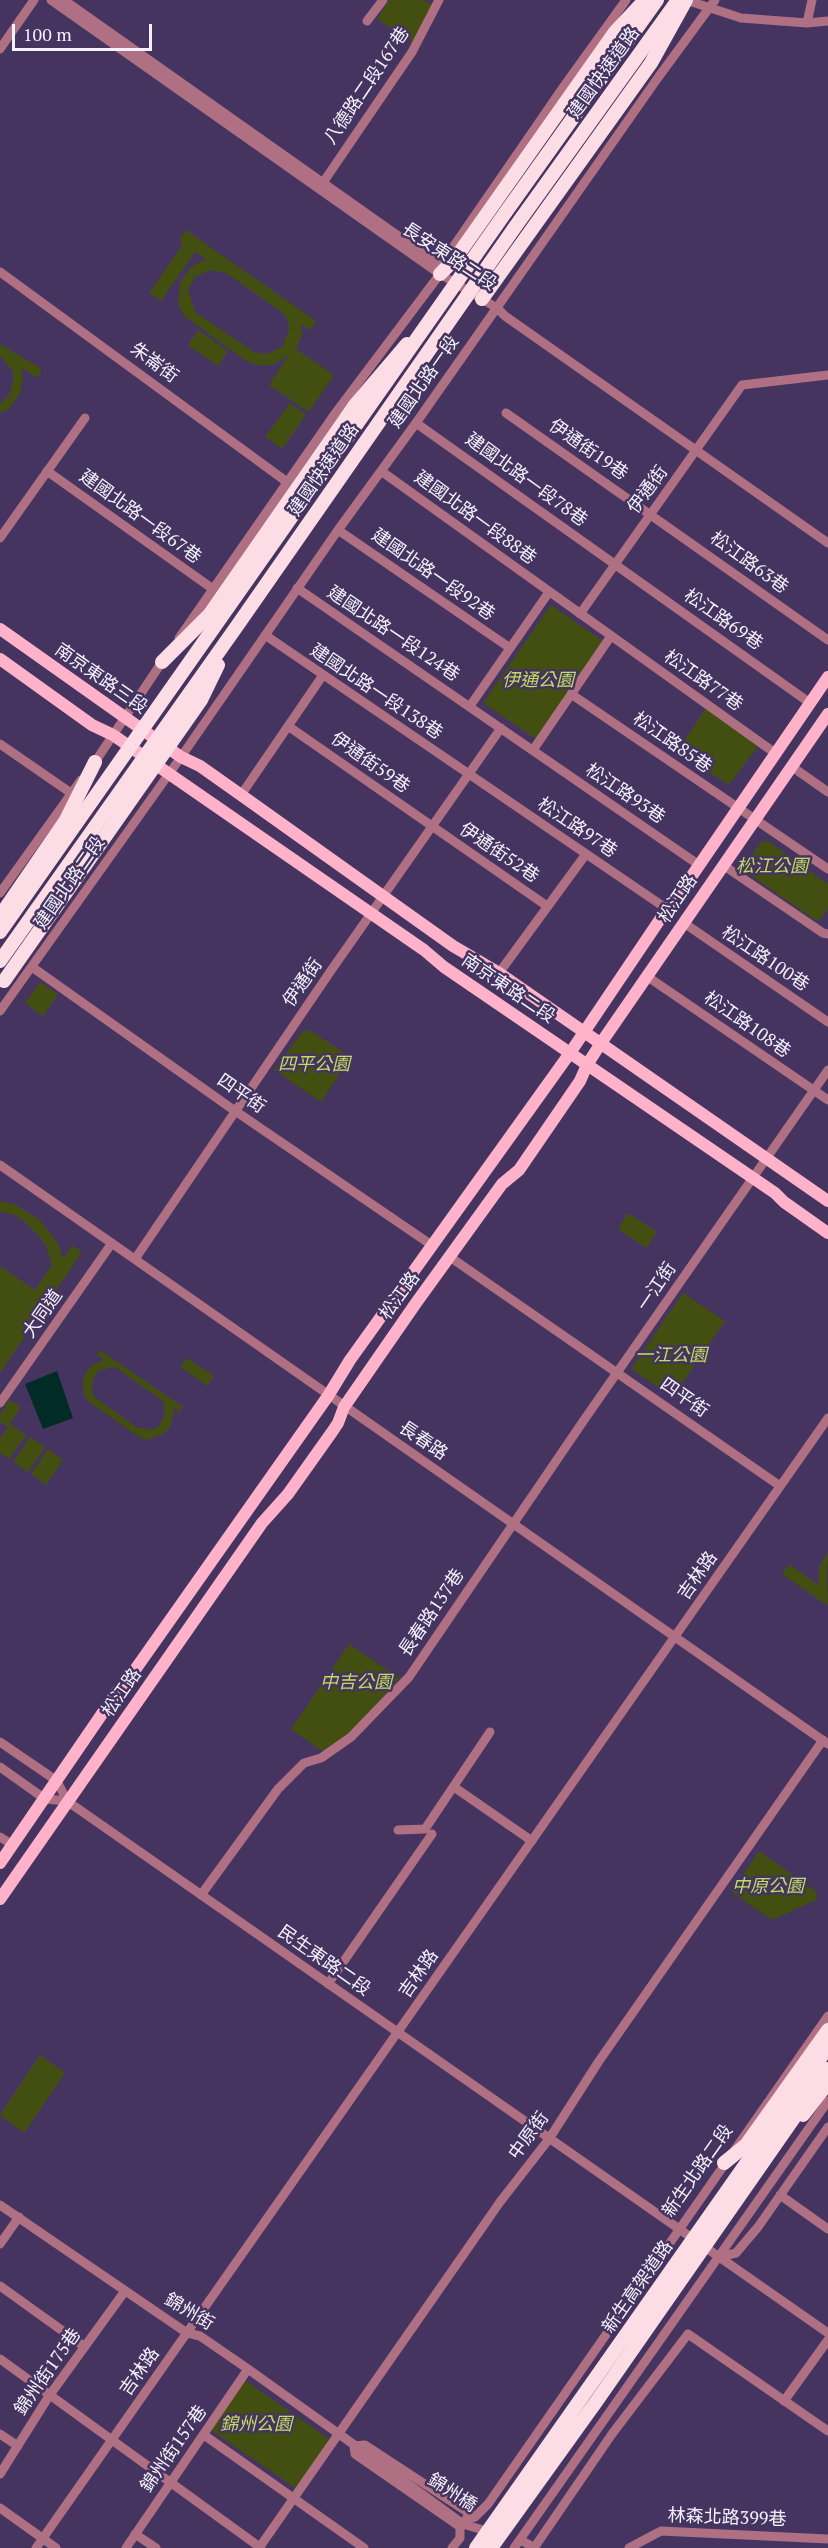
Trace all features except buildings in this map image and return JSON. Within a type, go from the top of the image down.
[{"type":"highway","points":[[442,270],[455,259],[615,32],[645,0]]},
{"type":"highway","name":"建國快速道路","points":[[0,932],[441,303],[657,0]]},
{"type":"highway","name":"建國快速道路","points":[[0,961],[515,227],[678,0]]},
{"type":"highway","points":[[482,299],[651,63],[686,0]]},
{"type":"highway","points":[[162,662],[209,615],[355,405],[441,303]]},
{"type":"highway","points":[[2,983],[201,700],[237,626]]},
{"type":"highway","points":[[0,916],[6,896],[66,820],[95,762]]},
{"type":"highway","points":[[724,2163],[746,2145],[828,2030]]},
{"type":"highway","name":"新生高架道路","points":[[476,2548],[828,2047]]},
{"type":"highway","name":"新生高架道路","points":[[491,2548],[596,2402],[828,2068]]},
{"type":"highway","points":[[755,2174],[828,2084]]},
{"type":"main road","name":"南京東路三段","points":[[0,629],[181,757]]},
{"type":"main road","points":[[0,659],[92,725],[113,735],[168,775]]},
{"type":"main road","name":"松江路","points":[[0,1863],[57,1781],[63,1768],[119,1689],[125,1684],[328,1396],[338,1378],[585,1032],[667,909],[828,677]]},
{"type":"main road","name":"松江路","points":[[0,1899],[262,1523],[288,1494],[327,1439],[338,1423],[344,1407],[450,1257],[502,1184],[519,1170],[580,1081],[601,1043],[827,715]]},
{"type":"main road","name":"南京東路二段","points":[[181,757],[200,766],[453,946],[500,973],[828,1201]]},
{"type":"main road","name":"南京東路二段","points":[[168,775],[828,1233]]},
{"type":"street","points":[[0,49],[34,0]]},
{"type":"street","name":"長安東路二段","points":[[51,0],[497,308],[505,316],[828,543]]},
{"type":"street","name":"長安東路二段","points":[[64,0],[320,185]]},
{"type":"street","points":[[367,21],[383,0]]},
{"type":"street","name":"八德路二段167巷","points":[[320,185],[412,52],[439,0]]},
{"type":"street","points":[[6,896],[71,793],[95,762],[287,482],[442,270],[449,253],[626,0]]},
{"type":"street","points":[[686,0],[741,18],[807,24],[828,21]]},
{"type":"street","name":"建國北路一段","points":[[168,775],[297,588],[715,0]]},
{"type":"street","points":[[807,24],[812,0]]},
{"type":"street","name":"朱崙街","points":[[0,272],[287,482]]},
{"type":"street","name":"伊通街","points":[[580,614],[742,385],[828,375]]},
{"type":"street","name":"伊通街19巷","points":[[506,413],[651,513]]},
{"type":"street","points":[[0,538],[85,418]]},
{"type":"street","name":"建國北路一段78巷","points":[[416,423],[616,564]]},
{"type":"street","name":"建國北路一段67巷","points":[[47,471],[213,589]]},
{"type":"street","name":"建國北路一段88巷","points":[[381,471],[549,592]]},
{"type":"street","name":"松江路63巷","points":[[651,513],[828,640]]},
{"type":"street","name":"建國北路一段92巷","points":[[338,530],[510,648]]},
{"type":"street","name":"松江路69巷","points":[[616,564],[810,703]]},
{"type":"street","name":"建國北路一段124巷","points":[[297,588],[470,706]]},
{"type":"street","points":[[549,592],[580,614],[611,636],[533,750],[470,706],[549,592]]},
{"type":"street","name":"建國北路一段138巷","points":[[265,635],[469,775]]},
{"type":"street","name":"松江路77巷","points":[[611,636],[776,753]]},
{"type":"street","points":[[241,795],[323,675]]},
{"type":"street","name":"松江路85巷","points":[[571,694],[828,869]]},
{"type":"street","name":"伊通街59巷","points":[[288,726],[433,828]]},
{"type":"street","name":"伊通街","points":[[135,1259],[330,972],[501,728]]},
{"type":"street","points":[[0,744],[71,793]]},
{"type":"street","name":"松江路93巷","points":[[533,750],[699,865]]},
{"type":"street","points":[[791,766],[828,792]]},
{"type":"street","name":"建國北路二段","points":[[0,1011],[168,775]]},
{"type":"street","name":"松江路97巷","points":[[469,775],[667,909]]},
{"type":"street","name":"伊通街52巷","points":[[433,828],[547,906]]},
{"type":"street","points":[[500,973],[586,854]]},
{"type":"street","points":[[723,865],[826,931]]},
{"type":"street","name":"松江路100巷","points":[[684,923],[828,1022]]},
{"type":"street","name":"四平街","points":[[32,967],[235,1111],[433,1246]]},
{"type":"street","name":"松江路108巷","points":[[648,977],[828,1101]]},
{"type":"street","name":"一江街","points":[[513,1523],[828,1070]]},
{"type":"street","name":"長春路","points":[[0,1165],[825,1742]]},
{"type":"street","name":"大同道","points":[[0,1403],[112,1243]]},
{"type":"street","name":"四平街","points":[[450,1257],[780,1486]]},
{"type":"street","name":"吉林路","points":[[36,2548],[828,1418]]},
{"type":"street","name":"長春路137巷","points":[[201,1895],[278,1788],[304,1763],[321,1758],[351,1737],[409,1677],[513,1523]]},
{"type":"street","points":[[398,1830],[425,1829],[490,1732]]},
{"type":"street","name":"民生東路二段","points":[[0,1742],[57,1781],[67,1801],[828,2333]]},
{"type":"street","name":"中原街","points":[[260,2548],[500,2202],[549,2139],[599,2061],[825,1742]]},
{"type":"street","points":[[0,1767],[45,1799]]},
{"type":"street","points":[[454,1787],[532,1841]]},
{"type":"street","name":"民生東路二段","points":[[45,1799],[67,1801]]},
{"type":"street","points":[[328,1984],[432,1834]]},
{"type":"street","points":[[0,1837],[13,1845]]},
{"type":"street","name":"新生北路二段","points":[[460,2527],[466,2519],[475,2517],[495,2495],[828,2016]]},
{"type":"street","points":[[519,2543],[657,2345],[716,2255],[828,2101]]},
{"type":"street","points":[[716,2255],[736,2253],[758,2227],[828,2127]]},
{"type":"street","points":[[780,2195],[828,2229]]},
{"type":"street","name":"錦州街","points":[[0,2205],[187,2333],[200,2336],[339,2432],[357,2447]]},
{"type":"street","points":[[0,2244],[19,2217]]},
{"type":"street","points":[[0,2286],[85,2347]]},
{"type":"street","name":"錦州街175巷","points":[[0,2474],[49,2396],[126,2291]]},
{"type":"street","points":[[534,2548],[612,2434],[688,2334],[828,2431]]},
{"type":"street","points":[[784,2401],[828,2340]]},
{"type":"street","points":[[657,2345],[670,2356]]},
{"type":"street","points":[[0,2359],[111,2442],[260,2548]]},
{"type":"street","name":"錦州街157巷","points":[[126,2548],[248,2369]]},
{"type":"street","points":[[0,2434],[18,2446]]},
{"type":"street","points":[[204,2435],[364,2548]]},
{"type":"street","points":[[452,2548],[460,2538],[460,2527],[355,2454],[357,2447],[365,2445],[475,2517]]},
{"type":"street","name":"錦州橋","points":[[357,2447],[463,2524],[534,2548]]},
{"type":"street","points":[[0,2508],[56,2548]]},
{"type":"street","name":"林森北路399巷","points":[[629,2548],[661,2531],[828,2539]]},
{"type":"street","points":[[135,2534],[156,2548]]},
{"type":"green space","points":[[389,0],[422,0],[432,4],[414,44],[377,19]]},
{"type":"green space","points":[[186,230],[316,321],[311,330],[301,324],[302,335],[296,349],[334,375],[309,412],[269,385],[288,356],[272,365],[257,365],[246,361],[184,316],[178,303],[180,282],[191,267],[206,259],[195,252],[161,301],[149,293],[183,244],[179,240]],"holes":[[[211,270],[226,273],[283,313],[288,320],[289,330],[282,347],[266,354],[254,352],[195,312],[188,289],[196,276]]]},
{"type":"green space","points":[[198,330],[228,351],[218,366],[188,345]]},
{"type":"green space","points":[[0,344],[42,369],[37,378],[21,368],[23,379],[20,393],[10,408],[0,413],[0,404],[9,395],[13,382],[13,371],[0,356]]},
{"type":"green space","points":[[290,403],[306,415],[282,449],[265,437]]},
{"type":"green space","name":"伊通公園","points":[[551,605],[603,641],[536,739],[483,703]]},
{"type":"green space","points":[[706,708],[758,746],[729,785],[678,751]]},
{"type":"green space","name":"松江公園","points":[[768,841],[828,884],[828,908],[821,919],[815,920],[742,869],[761,842]]},
{"type":"green space","points":[[40,982],[58,994],[43,1016],[25,1003]]},
{"type":"green space","name":"四平公園","points":[[309,1030],[351,1057],[321,1102],[274,1070],[302,1032]]},
{"type":"green space","points":[[0,1201],[16,1205],[40,1220],[59,1245],[63,1259],[72,1245],[82,1252],[0,1373],[0,1266],[35,1290],[52,1265],[46,1246],[40,1237],[24,1221],[12,1214],[0,1212]]},
{"type":"green space","points":[[628,1213],[657,1232],[646,1248],[618,1229]]},
{"type":"green space","name":"一江公園","points":[[683,1293],[725,1321],[673,1397],[631,1369]]},
{"type":"green space","points":[[100,1350],[183,1407],[180,1412],[174,1408],[171,1426],[163,1434],[147,1440],[139,1437],[89,1402],[83,1393],[83,1380],[92,1365],[104,1360],[97,1355]],"holes":[[[115,1367],[163,1401],[165,1415],[159,1426],[153,1429],[138,1428],[94,1397],[92,1389],[94,1377],[99,1370]]]},
{"type":"green space","points":[[187,1358],[214,1376],[207,1386],[180,1367]]},
{"type":"green space","points":[[9,1400],[21,1407],[10,1424],[26,1435],[9,1459],[0,1453],[0,1439],[8,1427],[0,1422],[0,1415]]},
{"type":"green space","points":[[30,1437],[45,1447],[28,1472],[13,1462]]},
{"type":"green space","points":[[48,1449],[63,1460],[46,1485],[31,1474]]},
{"type":"green space","points":[[828,1551],[828,1606],[782,1574],[789,1564],[818,1585],[819,1567]]},
{"type":"green space","name":"中吉公園","points":[[349,1644],[400,1678],[349,1734],[322,1751],[291,1729]]},
{"type":"green space","name":"中原公園","points":[[759,1851],[817,1892],[816,1900],[772,1920],[731,1892]]},
{"type":"green space","points":[[40,2055],[65,2073],[24,2133],[0,2115]]},
{"type":"green space","name":"錦州公園","points":[[243,2379],[329,2439],[297,2489],[209,2429]]},
{"type":"shaded area","points":[[57,1371],[73,1418],[43,1429],[25,1384]]}]
